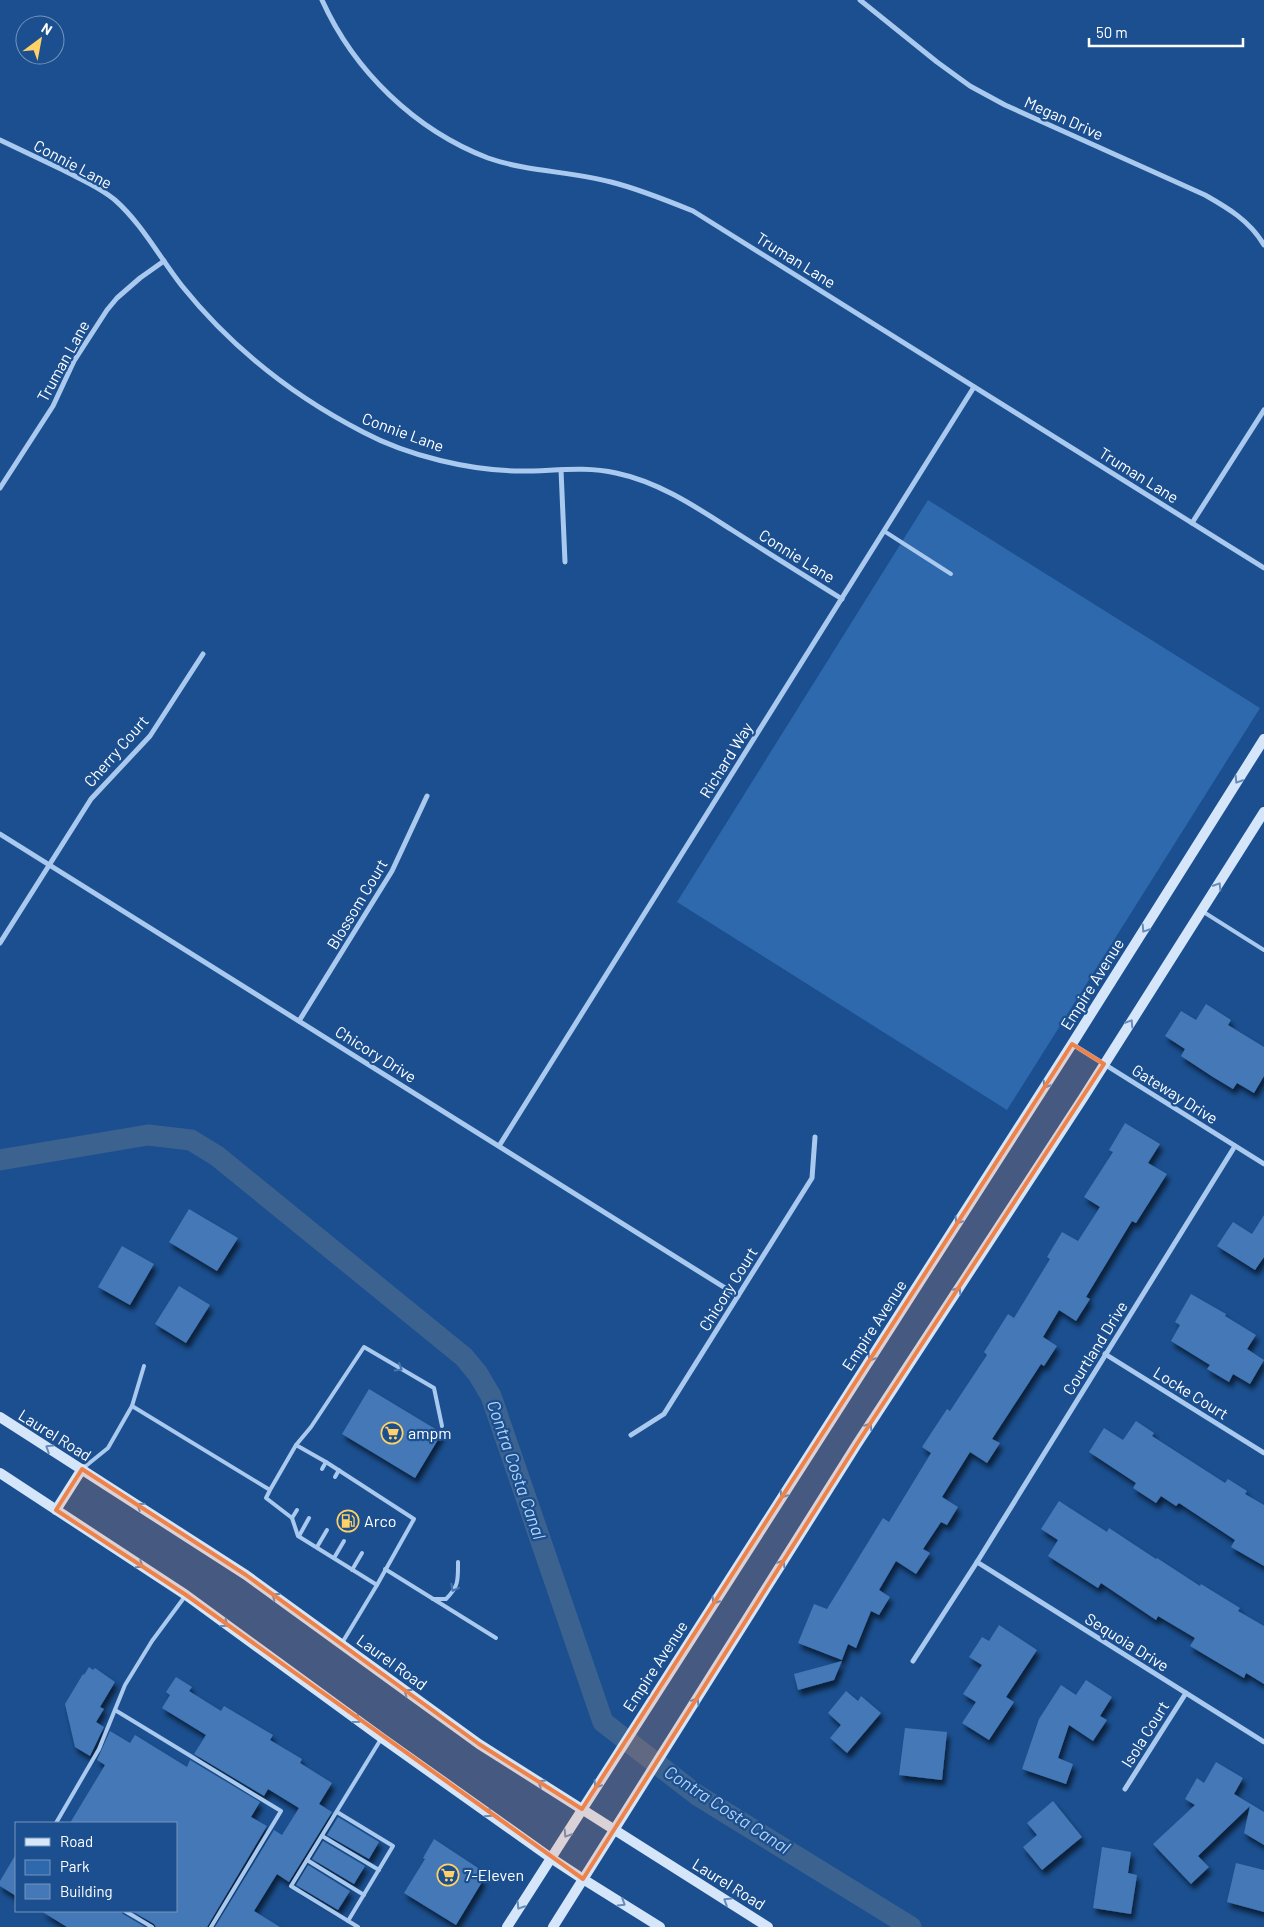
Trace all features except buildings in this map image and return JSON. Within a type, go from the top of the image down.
[{"type":"main road","name":"Empire Avenue","points":[[507,1927],[1072,1044],[1264,739]]},
{"type":"main road","points":[[553,1927],[862,1436],[1104,1064],[1264,812]]},
{"type":"main road","name":"Laurel Road","points":[[0,1418],[246,1575],[478,1744],[768,1927]]},
{"type":"main road","points":[[56,1510],[82,1469]]},
{"type":"main road","points":[[0,1473],[186,1595],[551,1858],[660,1927]]},
{"type":"street","name":"Truman Lane","points":[[322,0],[334,26],[368,74],[404,108],[449,139],[488,158],[526,168],[610,181],[648,193],[693,211],[1264,568]]},
{"type":"street","name":"Megan Drive","points":[[860,0],[970,86],[1005,105],[1205,194],[1233,211],[1257,234],[1264,245]]},
{"type":"street","name":"Connie Lane","points":[[0,140],[90,184],[114,200],[146,235],[210,320],[242,351],[281,381],[328,413],[365,434],[406,450],[448,462],[504,470],[580,469],[616,473],[657,486],[689,503],[842,599]]},
{"type":"street","name":"Truman Lane","points":[[0,488],[53,406],[74,361],[107,310],[134,283],[164,260]]},
{"type":"street","name":"Richard Way","points":[[499,1146],[974,387]]},
{"type":"street","points":[[1192,524],[1264,410]]},
{"type":"street","points":[[561,470],[565,562]]},
{"type":"street","name":"Cherry Court","points":[[0,943],[91,800],[150,736],[203,654]]},
{"type":"street","name":"Blossom Court","points":[[299,1021],[392,872],[427,796]]},
{"type":"street","name":"Chicory Drive","points":[[0,834],[738,1296]]},
{"type":"street","name":"Gateway Drive","points":[[1072,1044],[1264,1164]]},
{"type":"street","name":"Chicory Court","points":[[631,1435],[664,1414],[812,1178],[815,1137]]},
{"type":"street","name":"Courtland Drive","points":[[913,1661],[977,1562],[1234,1146]]},
{"type":"street","name":"Locke Court","points":[[1106,1354],[1264,1453]]},
{"type":"street","name":"Sequoia Drive","points":[[977,1562],[1264,1742]]},
{"type":"street","name":"Isola Court","points":[[1125,1789],[1186,1693]]},
{"type":"lane","points":[[884,531],[952,574]]},
{"type":"lane","points":[[1202,911],[1264,950]]},
{"type":"lane","points":[[376,1585],[298,1536],[292,1518],[266,1498],[296,1444],[311,1427],[364,1347],[434,1388],[442,1426]]},
{"type":"lane","points":[[82,1469],[106,1450],[132,1406],[144,1366]]},
{"type":"lane","points":[[132,1406],[270,1490]]},
{"type":"lane","points":[[296,1444],[414,1519],[341,1644]]},
{"type":"lane","points":[[322,1469],[326,1462]]},
{"type":"lane","points":[[335,1477],[339,1470]]},
{"type":"lane","points":[[354,1488],[357,1482]]},
{"type":"lane","points":[[370,1499],[374,1493]]},
{"type":"lane","points":[[388,1510],[392,1504]]},
{"type":"lane","points":[[292,1518],[297,1510]]},
{"type":"lane","points":[[298,1536],[309,1518]]},
{"type":"lane","points":[[317,1547],[328,1530]]},
{"type":"lane","points":[[334,1558],[344,1541]]},
{"type":"lane","points":[[352,1570],[362,1553]]},
{"type":"lane","points":[[433,1599],[446,1599],[455,1590],[458,1584],[458,1562]]},
{"type":"lane","points":[[386,1569],[496,1638]]},
{"type":"lane","points":[[57,1822],[99,1749],[125,1685],[152,1640],[186,1595]]},
{"type":"lane","points":[[115,1710],[281,1811],[210,1927]]},
{"type":"lane","points":[[358,1927],[291,1886],[382,1738]]},
{"type":"lane","points":[[337,1812],[393,1846],[348,1921]]},
{"type":"lane","points":[[322,1836],[379,1870]]},
{"type":"lane","points":[[308,1860],[364,1895]]},
{"type":"lane","points":[[127,1912],[152,1927]]},
{"type":"highlighted area","points":[[1072,1044],[1104,1064],[857,1444],[583,1879],[186,1595],[56,1510],[82,1469],[246,1575],[479,1744],[582,1809]]},
{"type":"green space","points":[[928,500],[1260,708],[1007,1110],[677,902]]},
{"type":"waterway","name":"Contra Costa Canal","points":[[0,1160],[148,1135],[191,1140],[217,1156],[464,1357],[478,1374],[491,1396],[603,1722],[697,1795],[911,1927]]},
{"type":"place","name":"ampm","points":[[392,1433]]},
{"type":"place","name":"Arco","points":[[348,1521]]},
{"type":"place","name":"7-Eleven","points":[[448,1875]]}]
